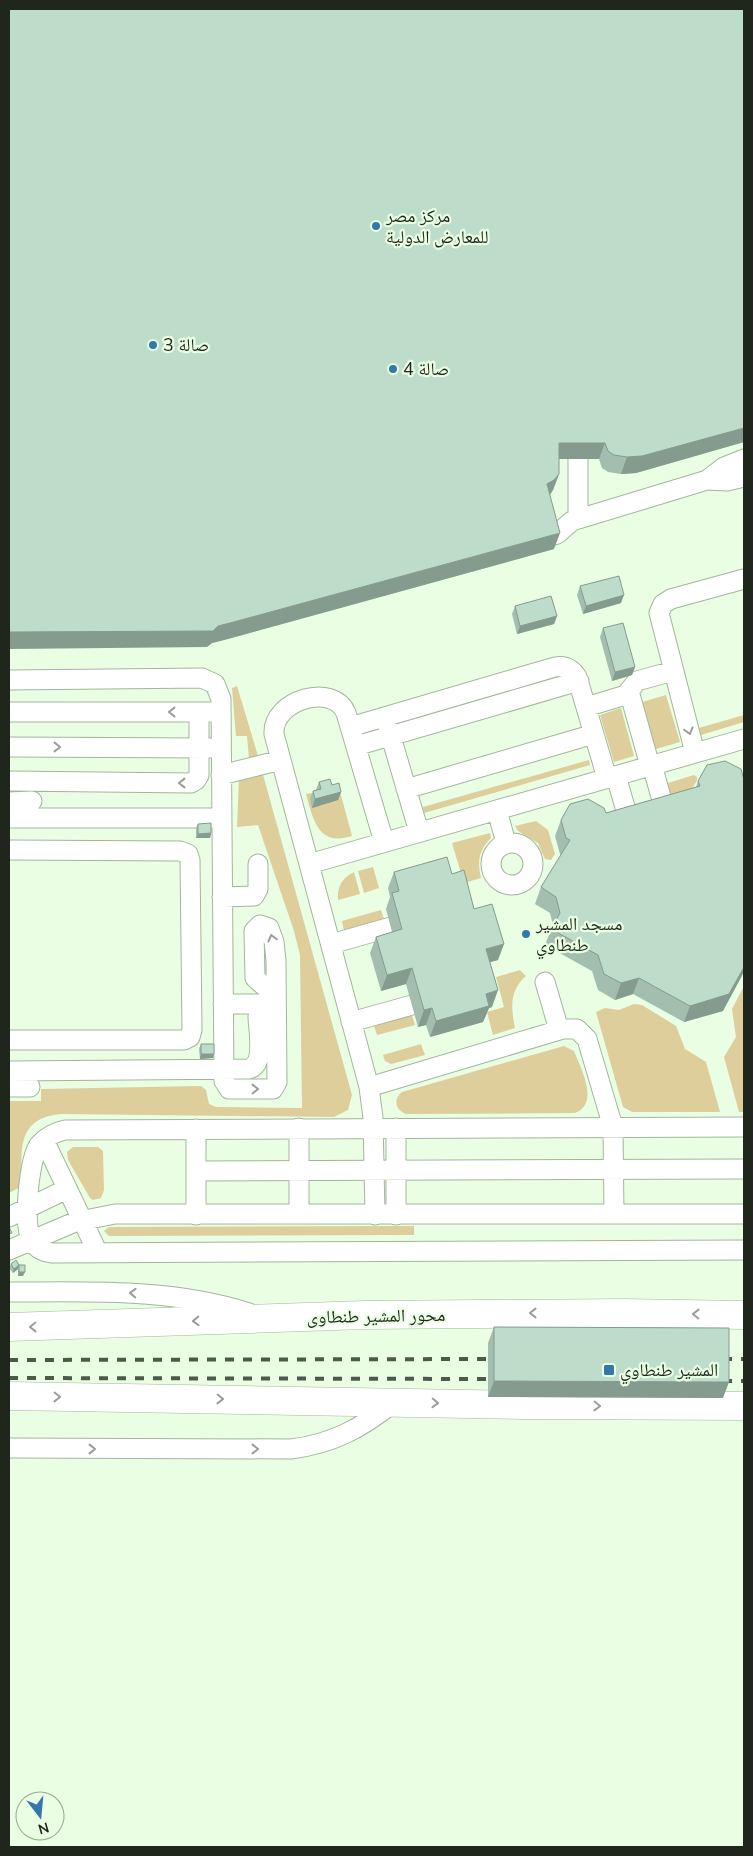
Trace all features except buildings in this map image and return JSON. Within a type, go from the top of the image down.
[{"type":"highway","name":"محور المشير طنطاوى","points":[[9,1327],[267,1318],[493,1313],[744,1315]]},
{"type":"highway","points":[[9,1396],[394,1402],[522,1406],[744,1406]]},
{"type":"street","points":[[575,520],[578,428]]},
{"type":"street","points":[[521,542],[557,534],[575,520],[706,480],[724,467],[744,459]]},
{"type":"street","points":[[706,480],[727,481],[744,478]]},
{"type":"street","points":[[546,518],[559,517],[575,520]]},
{"type":"street","points":[[695,753],[659,618],[663,604],[671,599],[744,579]]},
{"type":"street","points":[[350,727],[555,667],[568,668],[575,673],[579,680],[594,734],[629,821]]},
{"type":"street","points":[[665,811],[629,694],[632,685],[637,681],[673,671]]},
{"type":"street","points":[[9,680],[202,678],[211,681],[218,688],[221,712],[221,818],[223,966],[223,1004],[224,1085],[229,1089],[275,1088],[278,1082],[276,995],[223,1004]]},
{"type":"street","points":[[356,746],[579,680]]},
{"type":"street","points":[[586,707],[629,694]]},
{"type":"street","points":[[375,1214],[373,1128],[369,1087],[274,728],[278,716],[290,705],[323,697],[333,698],[344,708],[384,842]]},
{"type":"street","points":[[9,712],[221,712]]},
{"type":"street","points":[[9,781],[191,783],[198,778],[199,712]]},
{"type":"street","points":[[385,717],[419,832]]},
{"type":"street","points":[[406,788],[594,734]]},
{"type":"street","points":[[309,864],[744,739]]},
{"type":"street","points":[[9,747],[221,748]]},
{"type":"street","points":[[221,775],[281,760]]},
{"type":"street","points":[[9,802],[32,801]]},
{"type":"street","points":[[497,810],[506,843]]},
{"type":"street","points":[[9,818],[221,818]]},
{"type":"street","points":[[9,850],[183,851],[188,854],[190,860],[192,1033],[184,1040],[9,1040]]},
{"type":"street","points":[[222,897],[254,896],[258,889],[258,864]]},
{"type":"street","points":[[191,921],[222,920]]},
{"type":"street","points":[[331,944],[391,927]]},
{"type":"street","points":[[191,966],[223,966]]},
{"type":"street","points":[[545,982],[559,1030]]},
{"type":"street","points":[[352,1022],[412,1005]]},
{"type":"street","points":[[9,1070],[249,1069],[257,1065],[259,1060],[258,1016]]},
{"type":"street","points":[[369,1087],[559,1030],[568,1028],[577,1030],[587,1039],[613,1127],[614,1214]]},
{"type":"street","points":[[9,1088],[30,1087]]},
{"type":"street","points":[[744,1127],[73,1129],[58,1132],[44,1140],[32,1159],[28,1208],[28,1231],[31,1240],[38,1248],[47,1252],[744,1250]]},
{"type":"street","points":[[299,1128],[299,1214]]},
{"type":"street","points":[[396,1128],[396,1214]]},
{"type":"street","points":[[196,1129],[196,1215]]},
{"type":"street","points":[[44,1140],[98,1253]]},
{"type":"street","points":[[196,1171],[744,1169]]},
{"type":"street","points":[[9,1217],[68,1189]]},
{"type":"street","points":[[9,1250],[82,1219],[115,1214],[744,1214]]},
{"type":"street","points":[[9,1292],[159,1294],[213,1303],[267,1318]]},
{"type":"street","points":[[9,1448],[292,1449],[310,1447],[344,1436],[360,1427],[394,1402]]},
{"type":"shaded area","points":[[237,686],[258,756],[249,759],[247,736],[236,736],[232,688]]},
{"type":"shaded area","points":[[666,695],[680,742],[656,749],[642,702]]},
{"type":"shaded area","points":[[621,708],[634,756],[614,762],[600,715]]},
{"type":"shaded area","points":[[744,715],[744,722],[701,735],[699,728]]},
{"type":"shaded area","points":[[589,760],[590,765],[424,813],[423,807]]},
{"type":"shaded area","points":[[262,771],[352,1095],[348,1110],[334,1117],[62,1114],[47,1117],[36,1122],[24,1138],[21,1160],[22,1186],[9,1193],[9,1101],[41,1101],[41,1089],[201,1086],[206,1090],[209,1104],[216,1107],[302,1108],[300,955],[294,931],[258,825],[237,827],[239,778]]},
{"type":"shaded area","points":[[694,775],[697,777],[697,780],[686,800],[673,804],[668,783]]},
{"type":"shaded area","points":[[339,788],[352,836],[331,838],[319,829],[311,813],[306,794]]},
{"type":"shaded area","points":[[536,821],[548,830],[555,854],[551,860],[545,859],[538,843],[518,831],[515,826]]},
{"type":"shaded area","points":[[490,833],[491,838],[480,856],[481,878],[464,883],[452,843]]},
{"type":"shaded area","points":[[373,867],[379,888],[364,893],[358,871]]},
{"type":"shaded area","points":[[354,872],[360,894],[338,900],[338,891],[341,883]]},
{"type":"shaded area","points":[[381,910],[384,919],[344,931],[342,921]]},
{"type":"shaded area","points":[[520,970],[526,976],[520,982],[514,994],[512,1007],[515,1028],[493,1035],[487,1012],[504,1007],[496,977]]},
{"type":"shaded area","points":[[744,986],[744,1112],[739,1112],[724,1057],[736,1037],[732,1009]]},
{"type":"shaded area","points":[[634,1004],[642,1005],[676,1026],[685,1049],[706,1062],[720,1112],[632,1112],[623,1107],[596,1012],[605,1008],[619,1010]]},
{"type":"shaded area","points":[[412,1015],[415,1025],[377,1035],[374,1026]]},
{"type":"shaded area","points":[[421,1044],[425,1055],[391,1064],[385,1061],[383,1055]]},
{"type":"shaded area","points":[[564,1046],[574,1051],[584,1076],[588,1094],[582,1108],[575,1113],[406,1114],[399,1110],[396,1104],[397,1098],[402,1092]]},
{"type":"shaded area","points":[[73,1147],[98,1147],[103,1151],[104,1190],[101,1198],[93,1200],[90,1198],[68,1160],[67,1152]]},
{"type":"shaded area","points":[[414,1226],[414,1235],[109,1236],[104,1231],[109,1227]]},
{"type":"railway","points":[[9,1360],[488,1359]]},
{"type":"railway","points":[[723,1359],[744,1359]]},
{"type":"railway","points":[[9,1378],[488,1379]]},
{"type":"railway","points":[[723,1381],[744,1381]]},
{"type":"place","name":"مركز مصر للمعارض الدولية","points":[[376,226]]},
{"type":"place","name":"صالة 3","points":[[153,345]]},
{"type":"place","name":"صالة 4","points":[[393,369]]},
{"type":"place","name":"مسجد المشير طنطاوي","points":[[526,934]]},
{"type":"place","name":"المشير طنطاوي","points":[[609,1370]]}]
